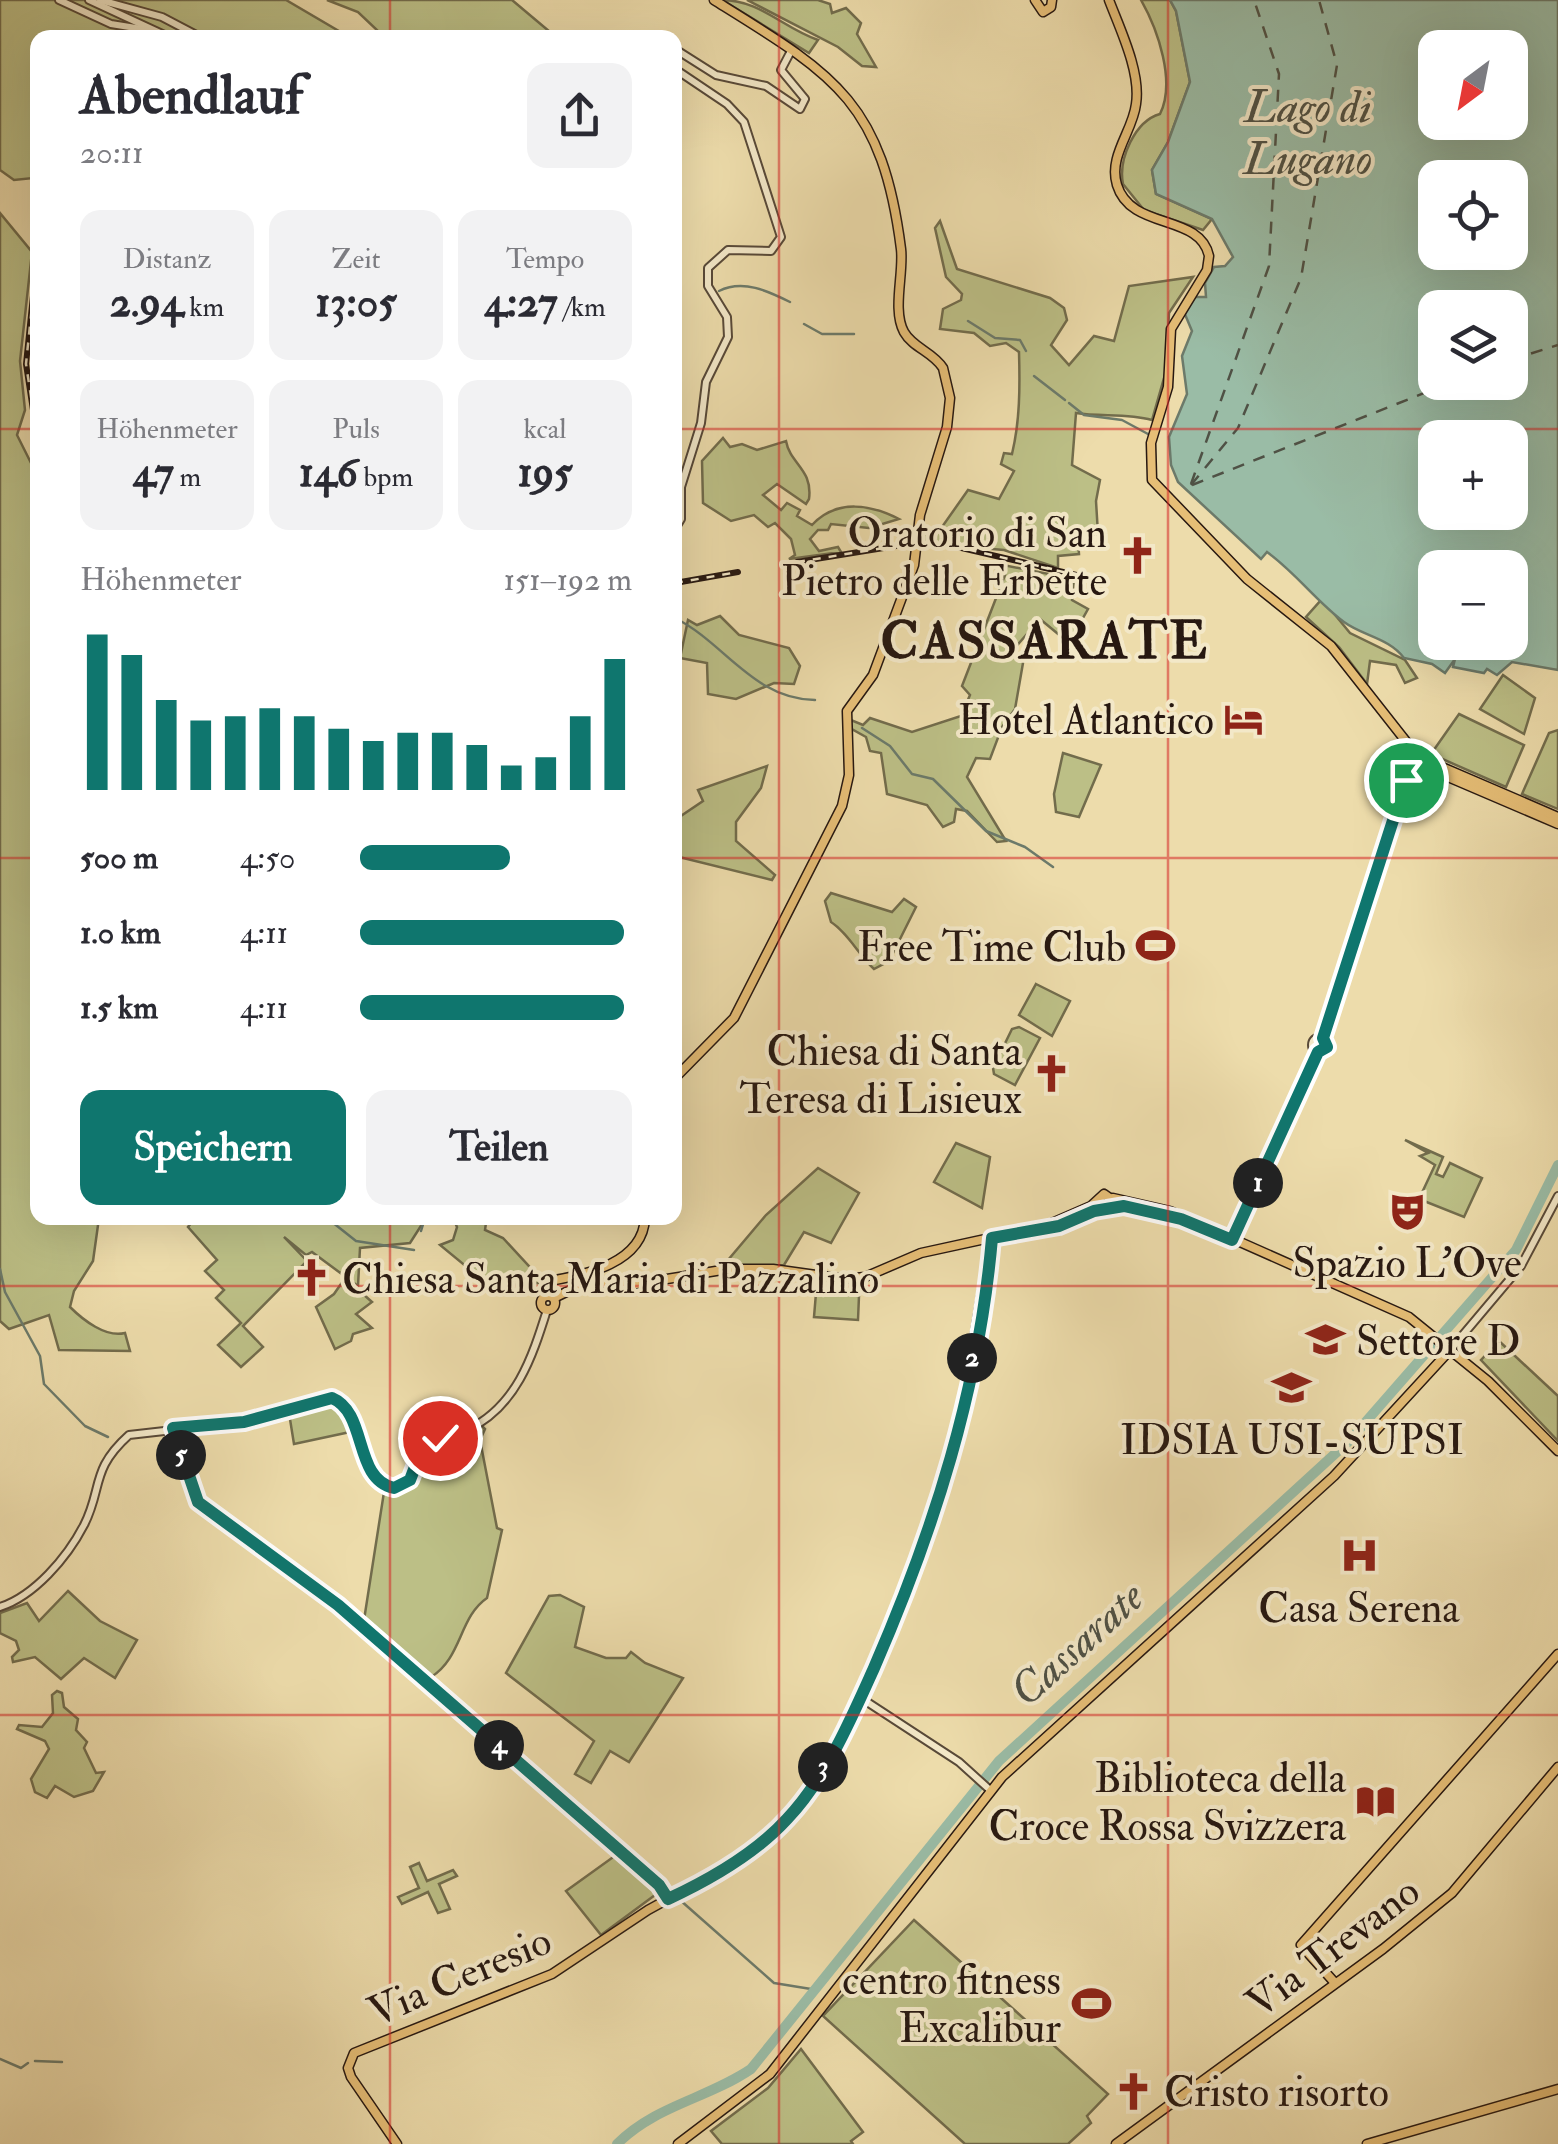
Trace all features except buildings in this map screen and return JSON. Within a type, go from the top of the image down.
[{"type":"main road","points":[[682,1071],[734,1018],[840,812],[849,775],[846,720],[851,704],[873,675],[914,565],[920,515],[947,428],[949,387],[940,362],[911,341],[901,324],[900,246],[874,135],[842,89],[714,0]]},
{"type":"main road","points":[[1035,0],[1043,12],[1051,7],[1052,0]]},
{"type":"main road","points":[[1109,0],[1137,94],[1116,160],[1117,185],[1132,208],[1199,237],[1209,256],[1207,270],[1171,330],[1168,387],[1151,442],[1152,480],[1247,579],[1336,651],[1432,771],[1558,821]]},
{"type":"main road","points":[[1099,1206],[1104,1194],[1112,1203]]},
{"type":"main road","points":[[550,1297],[587,1282],[640,1284],[728,1269],[774,1269],[856,1278],[921,1252],[1044,1226],[1099,1206],[1154,1206],[1410,1316],[1558,1452]]},
{"type":"main road","points":[[548,1310],[554,1306],[549,1281],[572,1277],[628,1254],[642,1236],[644,1225]]},
{"type":"main road","name":"Via Ceresio","points":[[397,2144],[348,2068],[358,2049],[552,1974],[668,1899],[739,1860],[790,1817],[860,1698],[928,1539],[957,1442],[992,1238]]},
{"type":"main road","points":[[678,2144],[770,2074],[988,1788],[1334,1476],[1448,1347]]},
{"type":"main road","points":[[1335,1983],[1301,1945],[1558,1654]]},
{"type":"main road","name":"Via Trevano","points":[[1116,2144],[1457,1888],[1558,1767]]},
{"type":"main road","points":[[1367,2144],[1558,2088]]},
{"type":"street","points":[[60,0],[111,24],[148,30]]},
{"type":"street","points":[[89,0],[155,30]]},
{"type":"street","points":[[100,0],[162,17],[185,30]]},
{"type":"street","points":[[682,54],[716,76],[766,86],[800,109],[805,99],[780,70],[791,51]]},
{"type":"street","points":[[682,73],[727,104],[744,122],[781,234],[769,252],[728,250],[710,264],[707,284],[727,317],[728,336],[706,382],[701,423],[683,479],[682,499]]},
{"type":"street","points":[[1232,1240],[1318,1052],[1313,1042],[1323,1038],[1406,780],[1421,758]]},
{"type":"street","points":[[1448,1347],[1521,1266],[1558,1196]]},
{"type":"street","points":[[0,1607],[32,1592],[78,1534],[98,1473],[122,1441],[136,1432],[244,1422],[332,1398],[349,1411],[374,1473],[384,1486],[394,1488],[410,1480],[423,1446],[486,1419],[514,1392],[548,1310]]},
{"type":"street","points":[[173,1428],[198,1502],[338,1605],[659,1885],[668,1899]]},
{"type":"street","points":[[860,1698],[988,1788]]},
{"type":"green space","points":[[0,0],[286,0],[337,30],[30,30],[30,178],[14,180],[0,170]]},
{"type":"green space","points":[[327,0],[512,0],[548,30],[377,30],[358,12]]},
{"type":"green space","points":[[722,0],[760,9],[818,40],[809,53]]},
{"type":"green space","points":[[747,0],[818,0],[830,4],[832,13],[846,8],[861,23],[857,34],[876,67],[862,66],[838,47]]},
{"type":"green space","points":[[1141,0],[1170,0],[1176,11],[1190,82],[1168,142],[1152,170],[1156,194],[1212,219],[1203,230],[1144,210],[1123,184],[1123,164],[1130,142],[1143,124],[1160,114],[1166,87],[1159,41]]},
{"type":"green space","points":[[0,213],[30,250],[20,361],[25,410],[17,435],[30,461],[30,1225],[98,1225],[93,1261],[74,1291],[70,1307],[103,1330],[125,1333],[130,1351],[59,1350],[49,1315],[9,1329],[0,1321]]},
{"type":"green space","points":[[940,221],[957,269],[1050,298],[1064,308],[1067,320],[1051,345],[1069,365],[1094,336],[1114,341],[1129,286],[1193,277],[1169,313],[1166,371],[1152,420],[1076,413],[1072,465],[1100,480],[1096,501],[1098,534],[1078,540],[1079,554],[1058,556],[1058,568],[1004,550],[922,543],[923,533],[942,527],[968,490],[999,499],[1014,471],[1001,464],[1004,453],[1012,454],[1019,403],[1019,352],[1006,343],[990,346],[974,333],[940,329],[943,309],[961,300],[962,294],[946,277],[935,228]]},
{"type":"green space","points":[[723,438],[730,447],[742,444],[757,450],[786,441],[808,481],[809,499],[806,504],[777,484],[763,495],[781,510],[787,503],[800,510],[797,516],[812,525],[832,511],[855,507],[878,510],[899,519],[869,528],[831,524],[828,530],[818,530],[810,539],[819,551],[838,547],[841,552],[789,559],[795,555],[791,539],[775,523],[768,527],[754,515],[731,521],[703,503],[702,461]]},
{"type":"green space","points":[[983,561],[1074,579],[1072,600],[1088,609],[1069,643],[1040,619],[1014,649],[1023,663],[1015,709],[1002,727],[990,759],[976,758],[967,777],[1006,841],[997,842],[967,811],[956,809],[954,822],[943,827],[927,805],[887,794],[881,753],[870,751],[866,737],[850,728],[851,720],[863,725],[870,718],[912,732],[961,716],[970,695],[962,686],[1005,575]]},
{"type":"green space","points":[[1322,599],[1350,633],[1405,660],[1417,678],[1405,683],[1396,665],[1370,661],[1367,684],[1339,647],[1306,617]]},
{"type":"green space","points":[[720,616],[739,635],[789,648],[800,666],[794,684],[774,683],[736,699],[708,694],[707,663],[682,658],[688,620],[697,625]]},
{"type":"green space","points":[[1503,675],[1535,698],[1524,734],[1480,709]]},
{"type":"green space","points":[[1459,714],[1524,745],[1506,787],[1431,754]]},
{"type":"green space","points":[[1558,730],[1558,809],[1522,794],[1549,733]]},
{"type":"green space","points":[[1063,753],[1101,765],[1079,817],[1056,812],[1054,794]]},
{"type":"green space","points":[[767,766],[761,788],[736,822],[736,841],[775,875],[772,880],[682,858],[682,815],[703,801],[698,790]]},
{"type":"green space","points":[[831,893],[892,912],[904,899],[916,907],[889,961],[874,969],[831,922],[825,901]]},
{"type":"green space","points":[[1036,984],[1070,1001],[1052,1036],[1019,1015]]},
{"type":"green space","points":[[1019,1027],[1040,1038],[1015,1085],[994,1074],[993,1068],[1012,1029]]},
{"type":"green space","points":[[1405,1140],[1443,1157],[1436,1174],[1443,1177],[1450,1163],[1482,1178],[1464,1217],[1419,1199],[1435,1165],[1420,1156],[1428,1153]]},
{"type":"green space","points":[[956,1143],[990,1157],[982,1208],[934,1182]]},
{"type":"green space","points":[[818,1168],[859,1193],[831,1243],[804,1232],[784,1265],[723,1266],[766,1215]]},
{"type":"green space","points":[[422,1225],[410,1243],[360,1248],[358,1286],[284,1237],[307,1261],[243,1326],[263,1347],[241,1367],[218,1345],[241,1323],[216,1298],[224,1290],[205,1271],[217,1260],[188,1227]]},
{"type":"green space","points":[[486,1225],[485,1230],[503,1238],[539,1277],[540,1283],[490,1286],[440,1245],[453,1240],[457,1227]]},
{"type":"green space","points":[[345,1278],[372,1302],[356,1314],[372,1328],[353,1334],[351,1341],[335,1349],[316,1307],[334,1294]]},
{"type":"green space","points":[[816,1293],[859,1296],[858,1320],[814,1317]]},
{"type":"green space","points":[[1499,1341],[1558,1396],[1558,1441],[1481,1360]]},
{"type":"green space","points":[[330,1402],[344,1410],[350,1432],[294,1444],[289,1413]]},
{"type":"green space","points":[[482,1426],[485,1429],[480,1440],[497,1528],[502,1530],[487,1598],[471,1616],[449,1659],[431,1677],[364,1620],[384,1492],[410,1488],[429,1449]]},
{"type":"green space","points":[[68,1591],[100,1621],[137,1640],[115,1678],[84,1658],[61,1679],[35,1657],[13,1662],[12,1657],[19,1650],[16,1641],[0,1633],[0,1613],[27,1603],[39,1621]]},
{"type":"green space","points":[[560,1595],[584,1607],[575,1647],[606,1658],[626,1658],[631,1652],[645,1663],[683,1678],[629,1762],[610,1751],[591,1783],[575,1774],[594,1741],[506,1673],[549,1596]]},
{"type":"green space","points":[[62,1693],[64,1707],[78,1719],[76,1730],[87,1742],[84,1748],[96,1773],[104,1772],[93,1791],[74,1797],[55,1786],[47,1798],[35,1792],[31,1779],[49,1749],[45,1741],[17,1729],[19,1725],[42,1727],[53,1713],[52,1695]]},
{"type":"green space","points":[[616,1855],[652,1885],[655,1895],[601,1935],[566,1891]]},
{"type":"green space","points":[[419,1863],[427,1881],[453,1870],[457,1876],[439,1884],[450,1909],[438,1913],[428,1892],[402,1904],[398,1897],[419,1888],[410,1867]]},
{"type":"green space","points":[[914,1920],[1108,2094],[1087,2116],[1091,2123],[1068,2144],[965,2144],[823,2016]]},
{"type":"green space","points":[[801,2049],[863,2132],[851,2141],[853,2144],[722,2144],[711,2131],[768,2088]]},
{"type":"water","name":"Lago di Lugano","points":[[1170,0],[1558,0],[1558,670],[1512,662],[1497,675],[1487,669],[1484,673],[1453,667],[1455,660],[1528,660],[1528,550],[1418,550],[1418,660],[1454,660],[1445,673],[1432,664],[1404,658],[1391,646],[1344,622],[1267,552],[1261,559],[1178,482],[1171,465],[1169,437],[1187,394],[1182,356],[1192,331],[1184,312],[1195,297],[1206,297],[1205,283],[1214,267],[1225,266],[1233,257],[1212,219],[1156,194],[1152,170],[1168,142],[1190,82],[1176,11]]},
{"type":"waterway","points":[[719,291],[746,286],[790,302]]},
{"type":"waterway","points":[[968,321],[995,338],[1020,340],[1026,351]]},
{"type":"waterway","points":[[804,324],[822,334],[854,334]]},
{"type":"waterway","points":[[1034,376],[1065,400]]},
{"type":"waterway","points":[[1069,403],[1084,415],[1122,420],[1148,434]]},
{"type":"waterway","points":[[682,622],[774,690],[815,700]]},
{"type":"waterway","points":[[862,728],[890,746],[912,774],[933,779],[986,831],[1025,847],[1053,867]]},
{"type":"waterway","name":"Cassarate","points":[[617,2144],[648,2120],[751,2069],[999,1761],[1349,1441],[1516,1250],[1558,1165]]},
{"type":"waterway","points":[[336,1225],[356,1241],[414,1250]]},
{"type":"waterway","points":[[421,1231],[423,1225]]},
{"type":"waterway","points":[[0,1269],[5,1292],[40,1356],[44,1384],[85,1426],[108,1437]]},
{"type":"waterway","points":[[680,1900],[774,1983],[811,1989]]},
{"type":"waterway","points":[[0,2059],[21,2068],[28,2063]]},
{"type":"waterway","points":[[35,2061],[62,2062]]},
{"type":"ferry route","points":[[1191,484],[1269,266],[1279,74],[1254,0]]},
{"type":"ferry route","points":[[1191,485],[1238,428],[1301,278],[1337,65],[1319,0]]},
{"type":"ferry route","points":[[1528,354],[1558,345]]},
{"type":"ferry route","points":[[1192,485],[1418,395]]},
{"type":"railway","points":[[30,325],[26,364],[30,390]]},
{"type":"railway","points":[[797,562],[896,546]]},
{"type":"railway","points":[[953,546],[1052,569]]},
{"type":"railway","points":[[1041,567],[1094,579]]},
{"type":"railway","points":[[682,582],[738,572]]},
{"type":"place","name":"Oratorio di San Pietro delle Erbette","points":[[1137,556]]},
{"type":"place","name":"Hotel Atlantico","points":[[1244,719]]},
{"type":"place","name":"Free Time Club","points":[[1156,946]]},
{"type":"place","name":"Chiesa di Santa Teresa di Lisieux","points":[[1052,1074]]},
{"type":"place","name":"Spazio L'Ove","points":[[1407,1211]]},
{"type":"place","name":"Chiesa Santa Maria di Pazzalino","points":[[312,1278]]},
{"type":"place","name":"Settore D","points":[[1326,1340]]},
{"type":"place","name":"IDSIA USI-SUPSI","points":[[1292,1388]]},
{"type":"place","name":"Casa Serena","points":[[1359,1556]]},
{"type":"place","name":"Biblioteca della Croce Rossa Svizzera","points":[[1376,1801]]},
{"type":"place","name":"centro fitness Excalibur","points":[[1091,2003]]},
{"type":"place","name":"Cristo risorto","points":[[1134,2091]]},
{"type":"district","name":"CASSARATE","points":[[1045,640]]},
{"type":"route","points":[[440,1438],[423,1446],[410,1480],[401,1488],[394,1488],[384,1486],[374,1473],[349,1411],[332,1398],[244,1422],[173,1428],[198,1502],[338,1605],[659,1885],[668,1899],[739,1860],[790,1817],[808,1792],[860,1698],[928,1539],[957,1442],[992,1238],[1059,1226],[1094,1211],[1124,1206],[1181,1219],[1232,1240],[1318,1052],[1327,1047],[1323,1038],[1406,780]]}]
